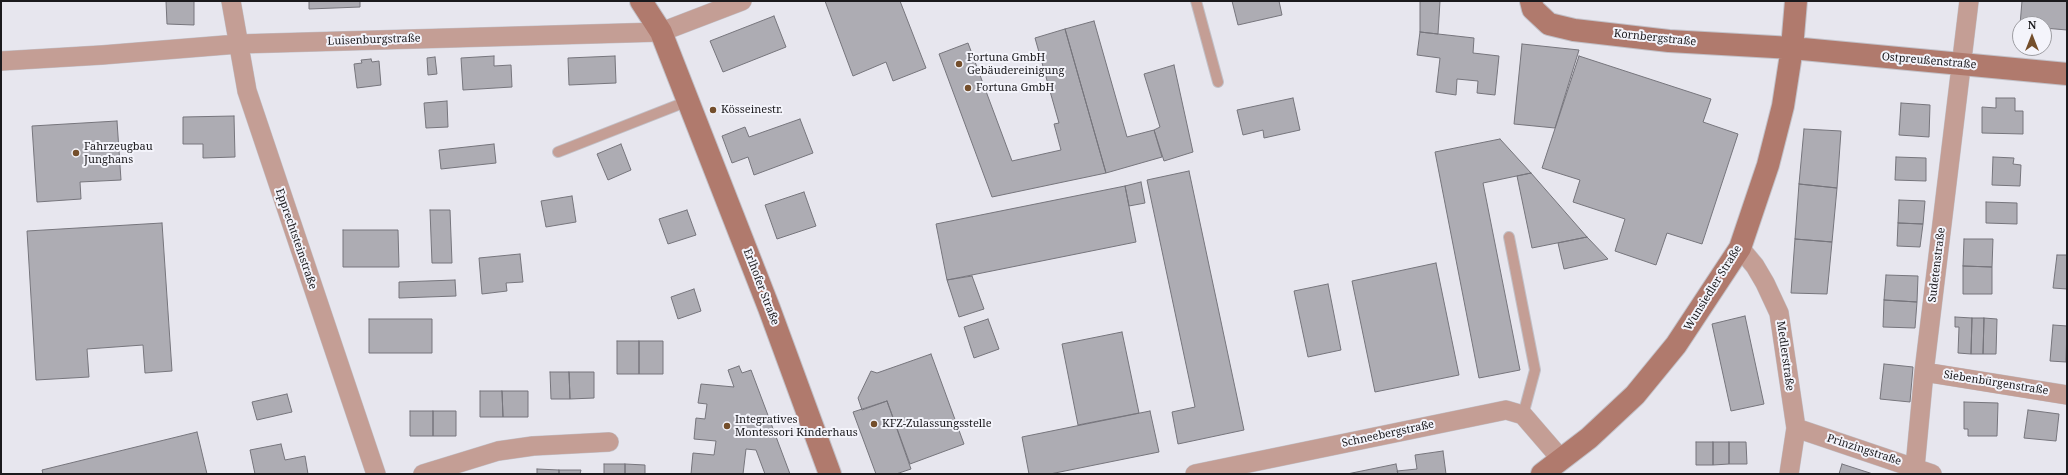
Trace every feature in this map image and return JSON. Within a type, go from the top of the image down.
[{"type":"street","name":"Epprechtsteinstraße","points":[[231,1],[247,91],[376,474]]},
{"type":"street","name":"Erlhofer Straße","points":[[641,1],[661,32],[769,308],[830,474]]},
{"type":"street","name":"Luisenburgstraße","points":[[1,61],[102,55],[238,44],[661,32],[742,1]]},
{"type":"street","name":"Kornbergstraße","points":[[1530,1],[1533,9],[1549,24],[1574,30],[1668,41],[1792,48]]},
{"type":"street","name":"Wunsiedler Straße","points":[[1542,474],[1589,438],[1635,395],[1676,346],[1740,248],[1768,165],[1783,106],[1792,48],[1796,1]]},
{"type":"street","name":"Sudetenstraße","points":[[1924,471],[1924,372],[1969,1]]},
{"type":"street","name":"Ostpreußenstraße","points":[[1792,48],[2067,74]]},
{"type":"street","name":"Medlerstraße","points":[[1740,248],[1758,271],[1779,313],[1796,428],[1789,474]]},
{"type":"street","name":"Siebenbürgenstraße","points":[[1924,372],[2067,395]]},
{"type":"street","name":"Schneebergstraße","points":[[1195,474],[1506,410],[1523,415]]},
{"type":"street","points":[[1523,415],[1561,459]]},
{"type":"street","name":"Prinzingstraße","points":[[1796,428],[1924,471]]},
{"type":"street","points":[[423,474],[498,451],[533,446],[609,442]]},
{"type":"lane","points":[[1196,1],[1218,82]]},
{"type":"lane","points":[[558,152],[688,101]]},
{"type":"lane","points":[[1509,237],[1535,370],[1523,415]]},
{"type":"building","points":[[166,1],[194,1],[194,25],[167,24]]},
{"type":"building","points":[[309,1],[360,1],[360,7],[309,9]]},
{"type":"building","points":[[825,1],[900,1],[926,68],[893,81],[886,62],[853,76]]},
{"type":"building","points":[[1232,1],[1279,1],[1282,15],[1238,25]]},
{"type":"building","points":[[1420,1],[1440,1],[1438,34],[1420,32]]},
{"type":"building","points":[[2022,1],[2067,1],[2067,30],[2052,29],[2052,16],[2021,16]]},
{"type":"building","points":[[774,16],[786,47],[723,72],[710,41]]},
{"type":"building","points":[[1094,21],[1127,137],[1154,130],[1162,157],[1106,173],[1065,29]]},
{"type":"building","name":"Fortuna GmbH","points":[[1065,29],[1106,173],[992,197],[939,54],[968,43],[1012,161],[1061,150],[1054,124],[1059,123],[1035,38]]},
{"type":"building","points":[[1420,32],[1474,38],[1473,53],[1499,56],[1495,95],[1477,93],[1478,81],[1457,79],[1456,95],[1436,92],[1440,58],[1417,55]]},
{"type":"building","points":[[1522,44],[1579,50],[1555,128],[1514,124]]},
{"type":"building","points":[[494,56],[494,66],[511,65],[512,87],[463,90],[461,58]]},
{"type":"building","points":[[615,56],[616,83],[569,85],[568,58]]},
{"type":"building","points":[[1579,56],[1711,99],[1703,122],[1738,134],[1702,244],[1667,233],[1656,265],[1615,251],[1625,219],[1573,202],[1580,180],[1542,168]]},
{"type":"building","points":[[435,57],[437,74],[428,75],[427,58]]},
{"type":"building","points":[[371,59],[372,62],[379,61],[381,85],[357,88],[354,64],[362,63],[361,60]]},
{"type":"building","points":[[1174,65],[1193,152],[1164,161],[1154,130],[1160,127],[1144,74]]},
{"type":"building","points":[[1293,98],[1300,130],[1264,138],[1263,130],[1243,135],[1237,110]]},
{"type":"building","points":[[1996,98],[2015,98],[2015,111],[2023,111],[2023,134],[1982,133],[1982,107],[1996,108]]},
{"type":"building","points":[[447,101],[448,127],[426,128],[424,103]]},
{"type":"building","points":[[1901,103],[1930,105],[1929,137],[1899,135]]},
{"type":"building","points":[[234,116],[235,157],[203,158],[203,144],[183,144],[183,117]]},
{"type":"building","points":[[800,119],[813,153],[754,175],[748,157],[732,163],[722,136],[745,127],[749,137]]},
{"type":"building","name":"Fahrzeugbau Junghans","points":[[117,121],[121,180],[80,182],[81,199],[37,202],[32,126]]},
{"type":"building","points":[[1804,129],[1841,131],[1837,188],[1799,184]]},
{"type":"building","points":[[1500,139],[1531,173],[1483,183],[1520,370],[1479,378],[1435,152]]},
{"type":"building","points":[[494,144],[496,163],[441,169],[439,150]]},
{"type":"building","points":[[621,144],[631,170],[608,180],[597,154]]},
{"type":"building","points":[[1896,157],[1926,158],[1926,181],[1895,180]]},
{"type":"building","points":[[1993,157],[2014,158],[2013,164],[2021,165],[2020,186],[1992,185]]},
{"type":"building","points":[[1189,171],[1244,430],[1178,444],[1172,412],[1195,407],[1147,180]]},
{"type":"building","points":[[1531,173],[1587,237],[1532,248],[1517,176]]},
{"type":"building","points":[[1141,182],[1145,203],[1129,206],[1125,186]]},
{"type":"building","points":[[1799,184],[1837,188],[1832,242],[1795,239]]},
{"type":"building","points":[[1125,186],[1136,242],[947,280],[936,224]]},
{"type":"building","points":[[804,192],[816,226],[777,239],[765,205]]},
{"type":"building","points":[[572,196],[576,222],[546,227],[541,201]]},
{"type":"building","points":[[1899,200],[1925,201],[1923,224],[1898,223]]},
{"type":"building","points":[[1986,202],[2017,203],[2017,224],[1986,223]]},
{"type":"building","points":[[430,210],[450,210],[452,263],[432,263]]},
{"type":"building","points":[[687,210],[696,235],[668,244],[659,219]]},
{"type":"building","points":[[162,223],[172,371],[145,373],[143,345],[87,349],[89,377],[36,380],[27,231]]},
{"type":"building","points":[[1898,223],[1923,224],[1920,247],[1897,246]]},
{"type":"building","points":[[343,230],[398,230],[399,267],[343,267]]},
{"type":"building","points":[[1587,237],[1608,259],[1564,269],[1558,243]]},
{"type":"building","points":[[1795,239],[1832,242],[1827,294],[1791,293]]},
{"type":"building","points":[[1964,239],[1993,239],[1992,267],[1963,266]]},
{"type":"building","points":[[520,254],[523,282],[506,283],[507,291],[482,294],[479,258]]},
{"type":"building","points":[[2057,255],[2067,255],[2067,289],[2053,288]]},
{"type":"building","points":[[1436,263],[1459,375],[1375,392],[1352,281]]},
{"type":"building","points":[[1963,266],[1992,267],[1992,294],[1963,294]]},
{"type":"building","points":[[1886,275],[1918,276],[1917,302],[1884,300]]},
{"type":"building","points":[[972,276],[984,309],[959,317],[947,280]]},
{"type":"building","points":[[455,280],[456,296],[399,298],[399,282]]},
{"type":"building","points":[[1328,284],[1341,350],[1308,357],[1294,291]]},
{"type":"building","points":[[694,289],[701,311],[678,319],[671,297]]},
{"type":"building","points":[[1884,300],[1917,302],[1915,328],[1883,327]]},
{"type":"building","points":[[1745,316],[1764,404],[1731,411],[1712,324]]},
{"type":"building","points":[[1955,317],[1972,318],[1971,354],[1958,353],[1959,327],[1955,327]]},
{"type":"building","points":[[1972,318],[1984,318],[1983,354],[1971,354]]},
{"type":"building","points":[[1984,318],[1997,319],[1996,354],[1983,354]]},
{"type":"building","points":[[369,319],[432,319],[432,353],[369,353]]},
{"type":"building","points":[[988,319],[999,349],[974,358],[964,327]]},
{"type":"building","points":[[2053,325],[2067,326],[2066,362],[2050,361]]},
{"type":"building","points":[[1122,332],[1139,413],[1078,425],[1062,344]]},
{"type":"building","points":[[617,341],[639,341],[639,374],[617,374]]},
{"type":"building","points":[[639,341],[663,341],[663,374],[639,374]]},
{"type":"building","points":[[931,354],[964,444],[910,464],[887,401],[862,410],[858,398],[871,371],[877,373]]},
{"type":"building","points":[[1884,364],[1913,367],[1910,402],[1880,399]]},
{"type":"building","points":[[739,366],[742,373],[751,370],[790,474],[765,474],[756,450],[746,449],[743,474],[691,474],[693,453],[714,455],[716,441],[694,439],[696,418],[705,419],[707,404],[698,403],[701,384],[734,387],[728,370]]},
{"type":"building","points":[[550,372],[569,372],[570,399],[551,399]]},
{"type":"building","points":[[569,372],[594,372],[594,398],[570,399]]},
{"type":"building","points":[[480,391],[502,391],[503,417],[480,417]]},
{"type":"building","points":[[502,391],[528,391],[528,417],[503,417]]},
{"type":"building","points":[[287,394],[292,412],[257,420],[252,402]]},
{"type":"building","points":[[887,401],[911,469],[896,474],[876,474],[853,412]]},
{"type":"building","points":[[1964,402],[1998,403],[1997,436],[1968,436],[1968,429],[1964,429]]},
{"type":"building","points":[[2028,410],[2059,414],[2056,441],[2024,438]]},
{"type":"building","points":[[410,411],[433,411],[433,436],[410,436]]},
{"type":"building","points":[[433,411],[456,411],[456,436],[433,436]]},
{"type":"building","points":[[1150,411],[1159,452],[1050,474],[1029,474],[1022,437]]},
{"type":"building","points":[[197,432],[207,474],[43,474],[42,470]]},
{"type":"building","points":[[1696,442],[1713,442],[1713,465],[1696,465]]},
{"type":"building","points":[[1713,442],[1729,442],[1729,464],[1713,465]]},
{"type":"building","points":[[1729,442],[1746,442],[1747,464],[1729,464]]},
{"type":"building","points":[[281,444],[285,460],[305,456],[308,474],[255,474],[250,450]]},
{"type":"building","points":[[1443,451],[1446,474],[1398,474],[1397,471],[1417,469],[1415,455]]},
{"type":"building","points":[[604,464],[625,464],[625,474],[604,474]]},
{"type":"building","points":[[625,464],[645,465],[645,474],[625,474]]},
{"type":"building","points":[[1396,464],[1398,474],[1347,474]]},
{"type":"building","points":[[1842,464],[1873,474],[1839,474]]},
{"type":"building","points":[[537,469],[559,470],[559,474],[537,474]]},
{"type":"building","points":[[559,470],[581,470],[580,474],[559,474]]},
{"type":"place","name":"Fortuna GmbH Gebäudereinigung","points":[[959,64]]},
{"type":"place","name":"Fortuna GmbH","points":[[968,88]]},
{"type":"place","name":"Kösseinestr.","points":[[713,110]]},
{"type":"place","name":"Fahrzeugbau Junghans","points":[[76,153]]},
{"type":"place","name":"KFZ-Zulassungsstelle","points":[[874,424]]},
{"type":"place","name":"Integratives Montessori Kinderhaus","points":[[727,426]]}]
